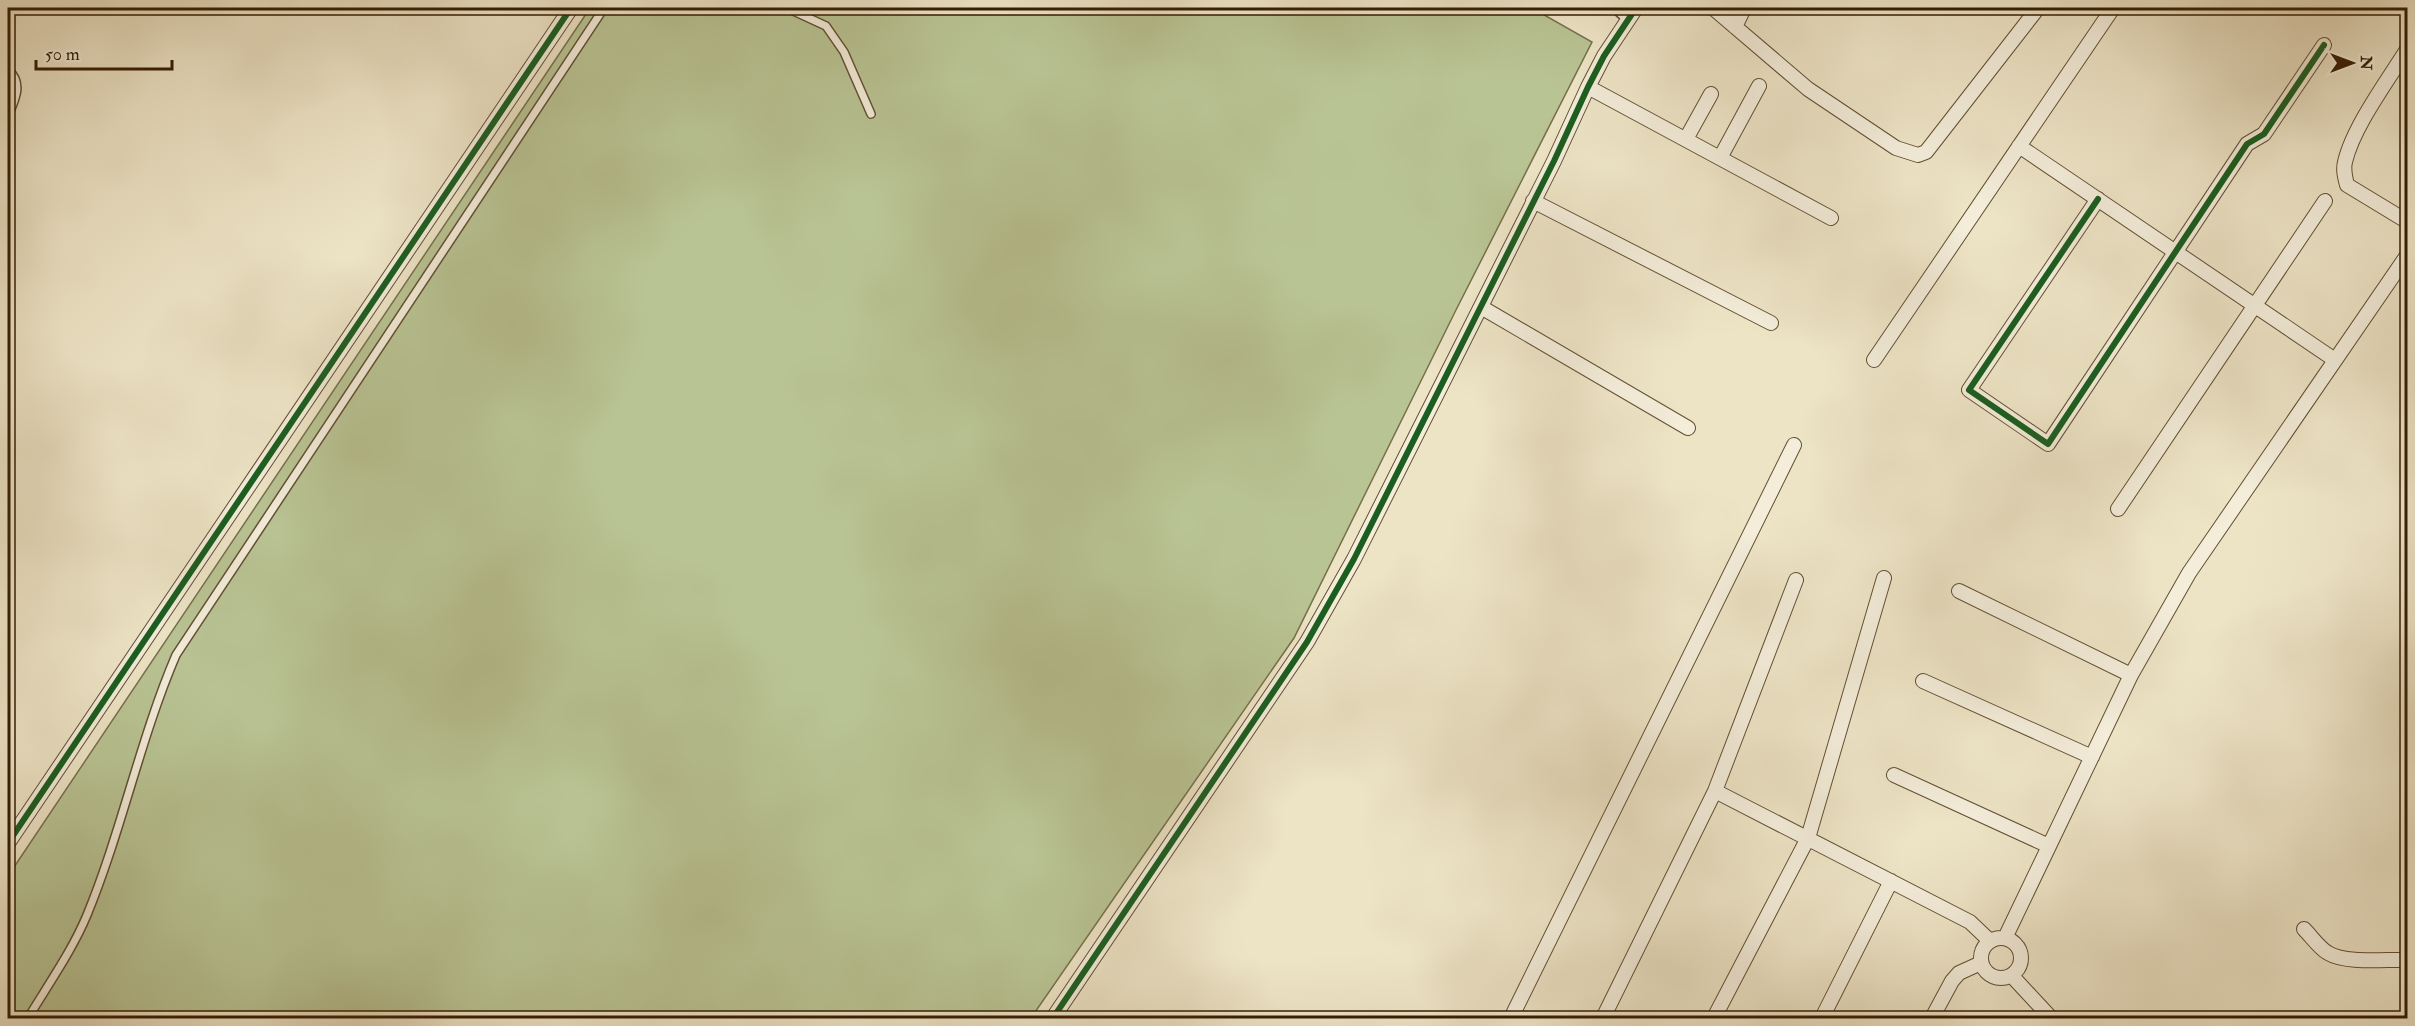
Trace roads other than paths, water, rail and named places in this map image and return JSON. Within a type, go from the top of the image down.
[{"type":"street","points":[[8,843],[571,8]]},
{"type":"street","points":[[1053,1018],[1307,642],[1354,559],[1604,56],[1636,8]]},
{"type":"street","points":[[1713,8],[1808,89],[1896,148],[1918,155],[1926,152],[2038,8]]},
{"type":"street","points":[[1735,27],[1744,8]]},
{"type":"street","points":[[1874,360],[2113,8]]},
{"type":"street","points":[[2098,199],[1970,390],[2048,444],[2247,144],[2264,134],[2324,45]]},
{"type":"street","points":[[2408,48],[2359,128],[2345,162],[2344,174],[2347,185],[2408,222]]},
{"type":"street","points":[[1720,158],[1759,86]]},
{"type":"street","points":[[1588,87],[1831,218]]},
{"type":"street","points":[[1686,139],[1710,94]]},
{"type":"street","points":[[2019,146],[2335,360]]},
{"type":"street","points":[[1533,201],[1772,323]]},
{"type":"street","points":[[2118,509],[2325,201]]},
{"type":"street","points":[[2005,938],[2131,675],[2189,573],[2406,257]]},
{"type":"street","points":[[1481,307],[1688,428]]},
{"type":"street","points":[[1511,1018],[1794,445]]},
{"type":"street","points":[[1714,1018],[1808,838],[1884,578]]},
{"type":"street","points":[[1603,1018],[1715,791],[1796,580]]},
{"type":"street","points":[[1959,591],[2131,675]]},
{"type":"street","points":[[1923,681],[2092,757]]},
{"type":"street","points":[[1894,775],[2049,846]]},
{"type":"street","points":[[1715,791],[1970,922],[1990,941]]},
{"type":"street","points":[[1822,1018],[1891,881]]},
{"type":"street","points":[[2304,930],[2325,951],[2334,956],[2352,959],[2408,960]]},
{"type":"street","points":[[2005,938],[2014,942],[2020,949],[2022,959],[2019,969],[2012,976],[2003,979],[1994,977],[1985,971],[1981,963],[1982,953],[1990,941],[2005,938]]},
{"type":"street","points":[[1932,1018],[1952,981],[1959,973],[1981,963]]},
{"type":"street","points":[[2012,976],[2048,1018]]},
{"type":"lane","points":[[28,1018],[86,917],[115,839],[159,695],[176,655],[604,8]]},
{"type":"lane","points":[[787,8],[826,26],[844,52],[871,114]]},
{"type":"lane","points":[[1614,8],[1628,20]]},
{"type":"lane","points":[[8,70],[17,83],[17,97],[8,116]]}]
